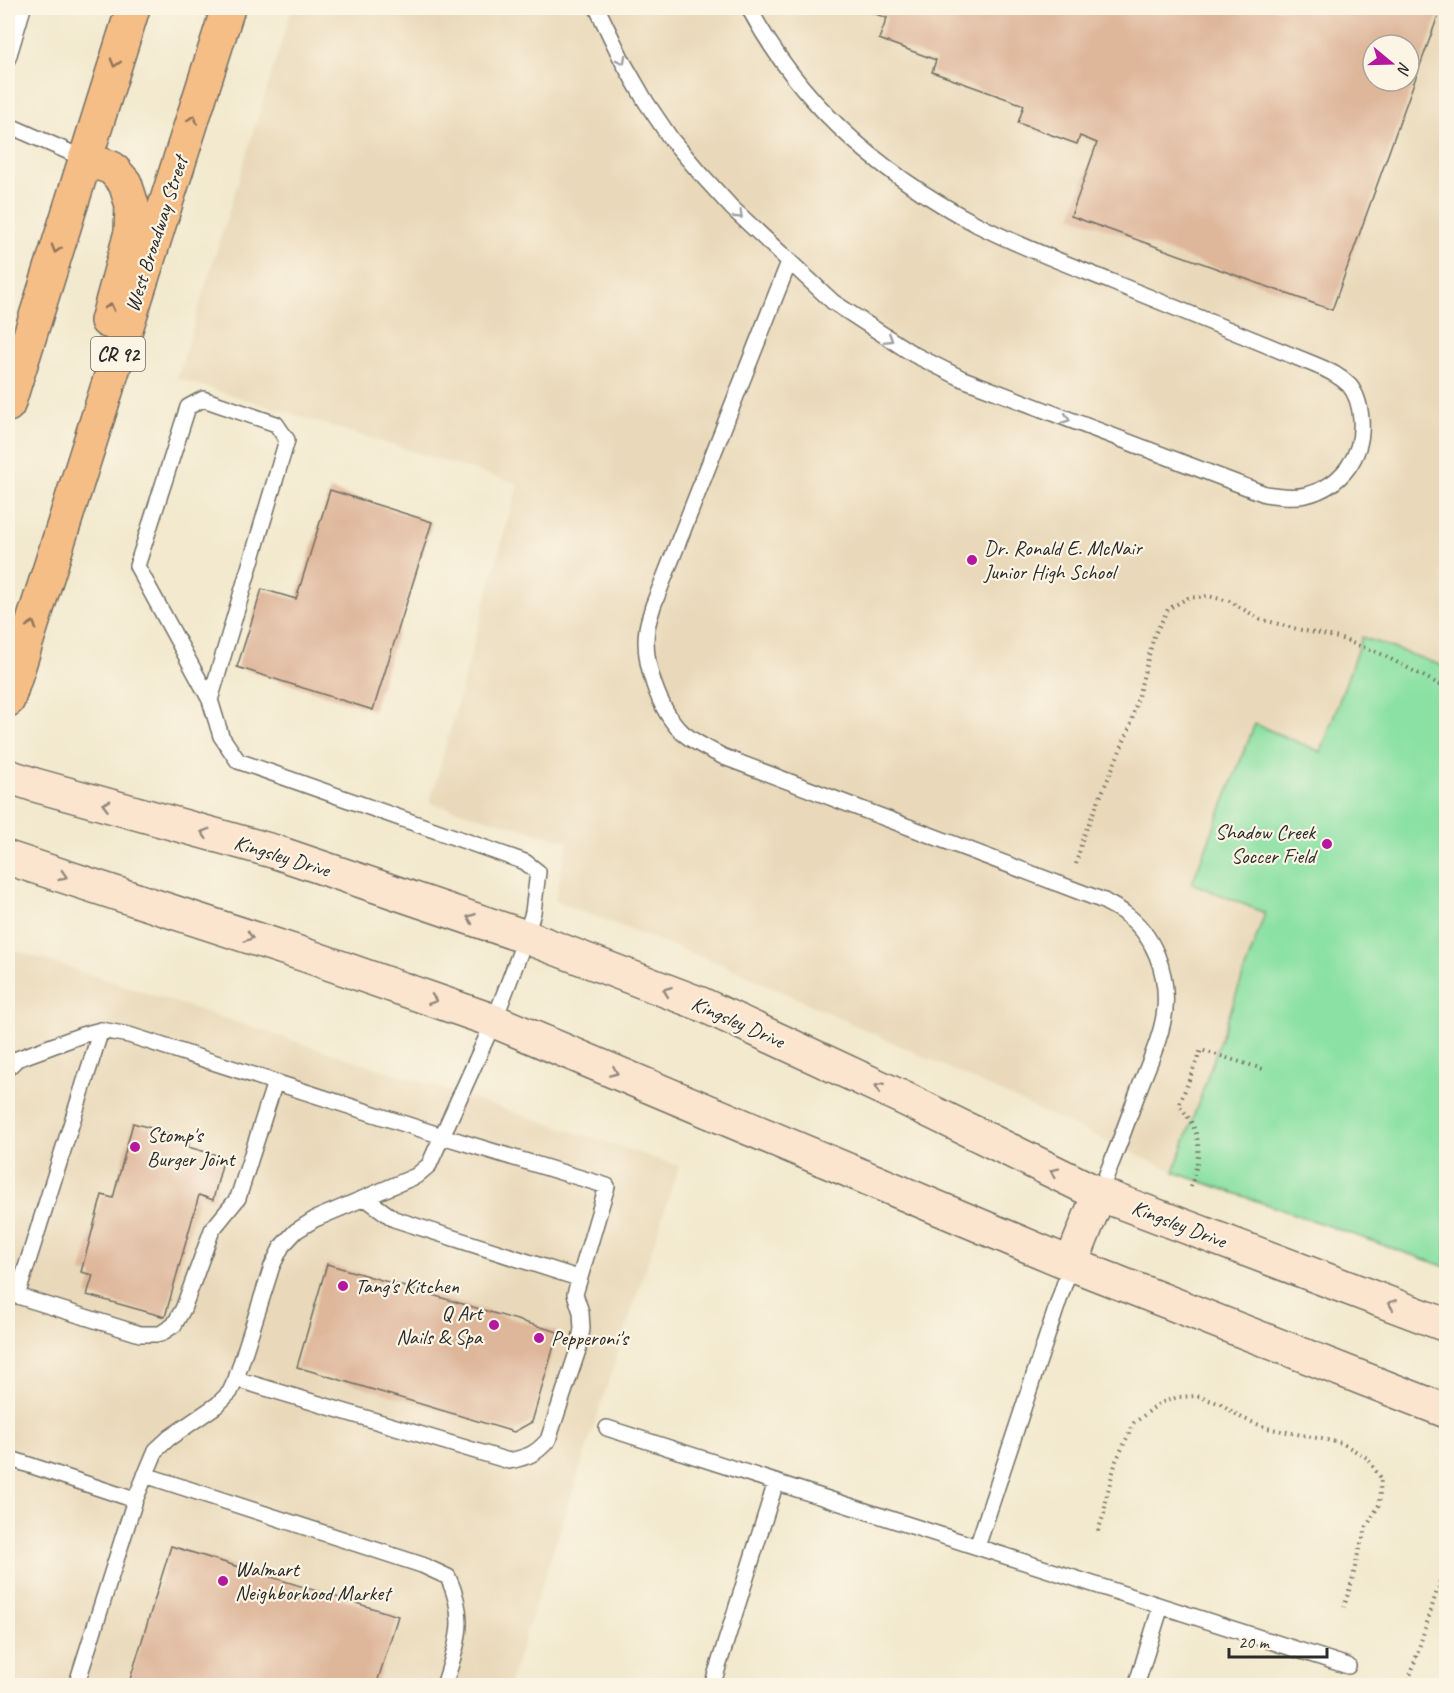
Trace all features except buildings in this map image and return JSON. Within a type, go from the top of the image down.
[{"type":"main road","points":[[8,405],[133,8]]},
{"type":"main road","name":"West Broadway Street","points":[[8,700],[228,8]]},
{"type":"main road","points":[[85,159],[112,168],[125,183],[132,205],[130,232],[98,357],[95,427]]},
{"type":"main road","name":"Kingsley Drive","points":[[8,776],[276,852],[526,937],[701,1004],[901,1097],[1099,1194],[1446,1325]]},
{"type":"main road","points":[[8,858],[305,955],[494,1021],[1071,1264],[1446,1411]]},
{"type":"main road","points":[[1071,1264],[1099,1194]]},
{"type":"lane","points":[[8,58],[22,8]]},
{"type":"lane","points":[[597,8],[623,62],[646,102],[671,139],[700,173],[732,208],[833,302],[873,330],[963,379],[1265,494],[1306,495],[1329,484],[1351,466],[1358,451],[1360,411],[1350,386],[1338,376],[1302,359],[1016,243],[944,207],[906,183],[839,128],[805,92],[780,60],[749,8]]},
{"type":"lane","points":[[8,125],[85,159]]},
{"type":"lane","points":[[789,262],[653,606],[647,631],[652,676],[659,697],[670,716],[682,732],[701,746],[724,757],[1104,901],[1125,913],[1140,927],[1153,945],[1162,970],[1164,1010],[1158,1039],[1099,1194]]},
{"type":"lane","points":[[76,1686],[135,1500],[156,1450],[169,1438],[217,1405],[230,1392],[272,1266],[282,1246],[296,1232],[315,1219],[417,1176],[429,1165],[494,1021],[526,937],[533,912],[538,872],[525,862],[238,761],[221,736],[210,700],[136,566],[188,407],[203,399],[276,424],[287,440],[210,700]]},
{"type":"lane","points":[[101,1030],[12,1294],[140,1334],[160,1334],[174,1325],[183,1309],[213,1230],[238,1198],[275,1082]]},
{"type":"lane","points":[[8,1068],[17,1059],[82,1035],[101,1030],[129,1035],[442,1136],[607,1186],[574,1294],[581,1312],[582,1329],[578,1350],[548,1440],[539,1451],[526,1458],[509,1461],[236,1379]]},
{"type":"lane","points":[[365,1198],[394,1219],[578,1278]]},
{"type":"lane","points":[[977,1547],[1071,1264]]},
{"type":"lane","points":[[607,1428],[1348,1666]]},
{"type":"lane","points":[[8,1458],[135,1500]]},
{"type":"lane","points":[[145,1475],[422,1565],[448,1577],[455,1593],[460,1620],[458,1642],[444,1686]]},
{"type":"lane","points":[[712,1686],[776,1482]]},
{"type":"lane","points":[[1136,1686],[1161,1606]]},
{"type":"path","points":[[1070,888],[1083,837],[1130,727],[1154,636],[1168,609],[1188,598],[1208,596],[1229,601],[1260,619],[1339,638],[1381,654],[1446,688]]},
{"type":"path","points":[[1191,1187],[1199,1160],[1197,1132],[1191,1119],[1179,1105],[1201,1050],[1263,1069]]},
{"type":"path","points":[[1098,1531],[1116,1461],[1134,1423],[1160,1403],[1178,1397],[1197,1396],[1221,1404],[1242,1418],[1267,1428],[1342,1443],[1367,1458],[1381,1478],[1378,1505],[1359,1549],[1344,1607]]},
{"type":"path","points":[[1407,1686],[1446,1562]]},
{"type":"shaded area","name":"Dr. Ronald E. McNair Junior High School","points":[[292,8],[1446,8],[1446,667],[1362,637],[1174,1172],[731,968],[555,901],[568,841],[430,803],[518,484],[177,378]]},
{"type":"shaded area","points":[[8,948],[679,1166],[509,1685],[8,1686]]},
{"type":"green space","points":[[1362,637],[1446,667],[1446,1267],[1174,1172],[1265,913],[1192,883],[1255,724],[1321,752]]},
{"type":"place","name":"Dr. Ronald E. McNair Junior High School","points":[[972,560]]},
{"type":"place","name":"Shadow Creek Soccer Field","points":[[1327,844]]},
{"type":"place","name":"Stomp's Burger Joint","points":[[135,1147]]},
{"type":"place","name":"Tang's Kitchen","points":[[343,1286]]},
{"type":"place","name":"Q Art Nails & Spa","points":[[494,1325]]},
{"type":"place","name":"Pepperoni's","points":[[539,1338]]},
{"type":"place","name":"Walmart Neighborhood Market","points":[[223,1581]]}]
